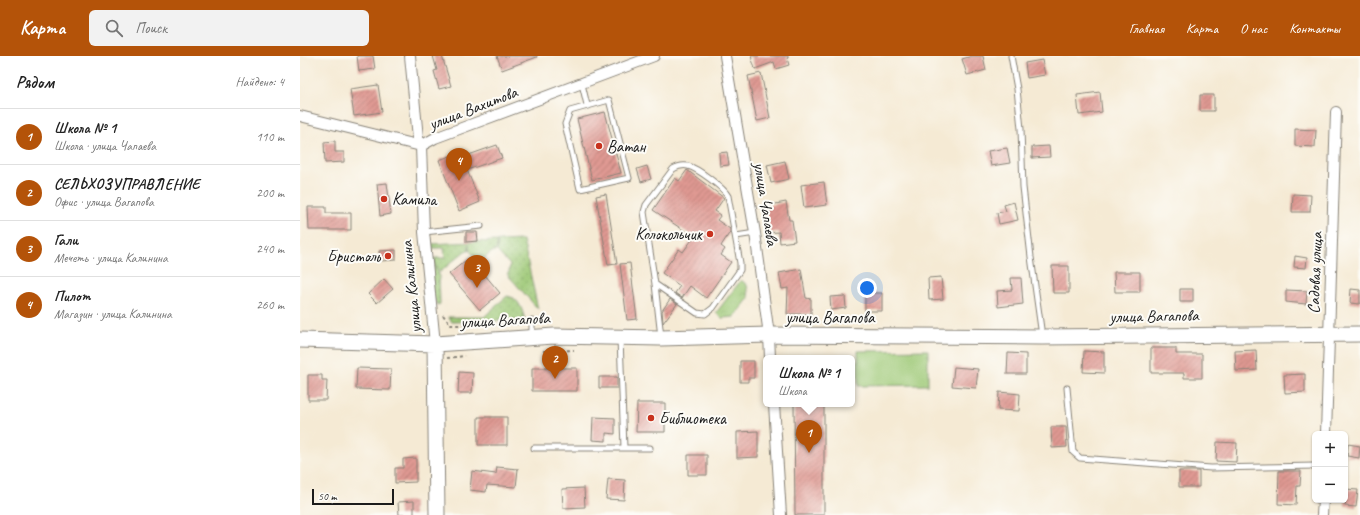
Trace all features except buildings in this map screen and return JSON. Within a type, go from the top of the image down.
[{"type":"street","name":"улица Калинина","points":[[410,56],[418,138],[421,146],[424,232],[436,344],[437,515]]},
{"type":"street","name":"улица Вахитова","points":[[300,116],[421,146],[435,138],[654,56]]},
{"type":"street","name":"улица Чапаева","points":[[725,56],[755,233],[769,335],[770,355]]},
{"type":"street","name":"Садовая улица","points":[[1326,431],[1336,112]]},
{"type":"street","name":"улица Вагапова","points":[[300,340],[436,344],[553,333],[661,338],[769,335],[1042,337],[1329,333],[1360,334]]},
{"type":"street","points":[[774,407],[781,515]]},
{"type":"street","points":[[1322,515],[1323,503]]},
{"type":"lane","points":[[1011,56],[1018,97],[1023,194],[1042,337]]},
{"type":"lane","points":[[582,84],[587,105]]},
{"type":"lane","points":[[608,100],[629,178],[580,189],[565,124],[570,111],[587,105],[608,100]]},
{"type":"lane","points":[[655,284],[697,313],[705,314],[713,308],[740,270],[736,236],[726,192],[687,165],[673,169],[646,205],[644,212],[655,284],[661,338]]},
{"type":"lane","points":[[424,232],[481,226]]},
{"type":"lane","points":[[736,236],[755,233]]},
{"type":"lane","points":[[532,320],[532,336]]},
{"type":"lane","points":[[620,337],[624,448]]},
{"type":"lane","points":[[1067,388],[1073,452],[1080,458],[1211,468],[1312,466]]},
{"type":"lane","points":[[534,448],[650,448]]},
{"type":"green space","points":[[523,240],[538,309],[507,274],[509,272],[510,265],[497,251],[498,241]]},
{"type":"green space","points":[[497,241],[496,251],[492,252],[483,259],[477,259],[469,250],[465,251],[440,272],[435,267],[435,258],[445,258],[444,248],[432,248],[434,267],[439,273],[440,304],[438,305],[432,297],[429,244]]},
{"type":"green space","points":[[741,280],[747,285],[749,298],[734,317],[722,318],[716,313]]},
{"type":"green space","points":[[507,296],[518,302],[525,320],[452,322],[448,317],[484,317]]},
{"type":"green space","points":[[928,350],[928,385],[858,386],[858,351]]},
{"type":"place","name":"Ватан","points":[[599,146]]},
{"type":"place","name":"Пилот","points":[[459,181]]},
{"type":"place","name":"Камила","points":[[384,199]]},
{"type":"place","name":"Колокольчик","points":[[710,234]]},
{"type":"place","name":"Бристоль","points":[[388,256]]},
{"type":"place","name":"Гали","points":[[477,288]]},
{"type":"place","name":"СЕЛЬХОЗУПРАВЛЕНИЕ","points":[[555,379]]},
{"type":"place","name":"Библиотека","points":[[651,418]]},
{"type":"place","name":"Школа № 1","points":[[809,453]]}]
